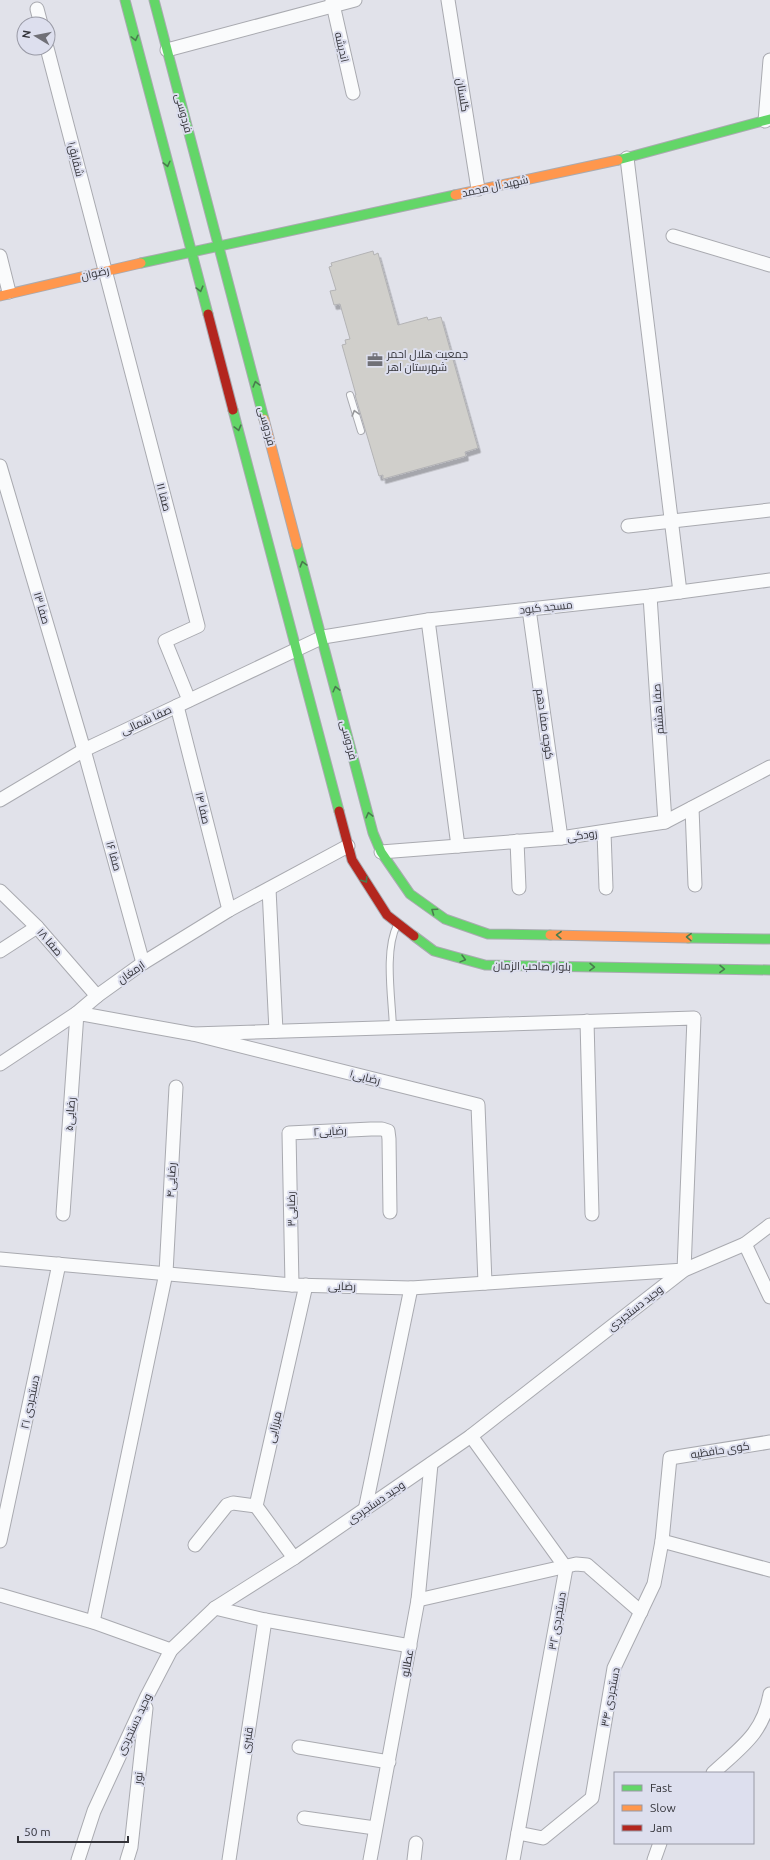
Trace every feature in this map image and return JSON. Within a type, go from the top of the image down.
[{"type":"main road","points":[[125,0],[348,846]]},
{"type":"main road","name":"فردوسی","points":[[154,0],[323,637],[373,832],[380,852]]},
{"type":"main road","name":"شهید آل محمد","points":[[190,251],[627,158],[768,120]]},
{"type":"main road","name":"رضوان","points":[[5,294],[190,251]]},
{"type":"main road","name":"بلوار صاحب الزمان","points":[[348,846],[352,860],[387,915],[434,951],[485,965],[770,970]]},
{"type":"main road","points":[[380,852],[410,894],[445,919],[488,934],[770,939]]},
{"type":"street","points":[[167,50],[332,3],[355,0]]},
{"type":"street","name":"گلستان","points":[[448,0],[478,189]]},
{"type":"street","name":"اندیشه","points":[[332,3],[353,93]]},
{"type":"street","points":[[37,9],[39,16]]},
{"type":"street","name":"شقایق۱","points":[[49,56],[104,271]]},
{"type":"street","points":[[768,120],[770,60]]},
{"type":"street","points":[[627,158],[680,592]]},
{"type":"street","points":[[673,236],[770,265]]},
{"type":"street","points":[[0,256],[5,294]]},
{"type":"street","name":"صفا ۱۱","points":[[104,271],[198,626],[165,641],[189,700]]},
{"type":"street","name":"صفا ۱۳","points":[[0,466],[84,750]]},
{"type":"street","points":[[628,526],[770,510]]},
{"type":"street","name":"مسجد کبود","points":[[297,650],[323,637],[428,620],[650,596],[770,580]]},
{"type":"street","name":"صفا هشتم","points":[[650,596],[666,822]]},
{"type":"street","name":"کوچه صفا دهم","points":[[529,609],[561,838]]},
{"type":"street","points":[[428,620],[458,846]]},
{"type":"street","name":"صفا شمالی","points":[[0,800],[84,750],[297,650]]},
{"type":"street","name":"صفا ۱۴","points":[[177,706],[229,910]]},
{"type":"street","name":"صفا ۱۶","points":[[84,750],[143,963]]},
{"type":"street","name":"رودکی","points":[[380,852],[561,838],[666,822],[770,767]]},
{"type":"street","points":[[692,808],[694,885]]},
{"type":"street","points":[[604,832],[606,888]]},
{"type":"street","points":[[517,842],[519,888]]},
{"type":"street","name":"ارمغان","points":[[0,1064],[78,1013],[97,996],[143,963],[229,910],[348,846]]},
{"type":"street","points":[[269,889],[276,1031]]},
{"type":"street","name":"صفا ۱۸","points":[[0,891],[37,927],[97,996]]},
{"type":"street","points":[[0,951],[37,927]]},
{"type":"street","name":"رضایی۱","points":[[78,1013],[193,1034],[478,1105],[485,1283]]},
{"type":"street","name":"رضایی۵","points":[[63,1214],[78,1013]]},
{"type":"street","points":[[193,1034],[694,1018],[684,1270]]},
{"type":"street","points":[[587,1021],[592,1214]]},
{"type":"street","name":"رضایی۴","points":[[92,1622],[166,1273],[176,1087]]},
{"type":"street","name":"رضایی۲","points":[[289,1133],[371,1129],[382,1129],[388,1131],[390,1212]]},
{"type":"street","name":"رضایی۳","points":[[289,1133],[292,1285]]},
{"type":"street","name":"وحید دستجردی","points":[[78,1860],[94,1811],[147,1696],[171,1650],[215,1608],[294,1558],[471,1436],[684,1270],[745,1244],[770,1225]]},
{"type":"street","points":[[745,1244],[770,1297]]},
{"type":"street","name":"رضایی","points":[[0,1259],[292,1285],[410,1288],[684,1270]]},
{"type":"street","name":"دستجردی ۲۱","points":[[0,1541],[59,1264]]},
{"type":"street","name":"میرزایی","points":[[256,1506],[306,1285]]},
{"type":"street","points":[[365,1510],[410,1288]]},
{"type":"street","points":[[471,1436],[566,1568]]},
{"type":"street","name":"کوی حافظیه","points":[[670,1458],[770,1442]]},
{"type":"street","name":"دستجردی ۳۴","points":[[518,1834],[543,1838],[592,1798],[614,1668],[654,1584],[662,1541],[670,1458]]},
{"type":"street","name":"عطالو","points":[[370,1860],[418,1600],[431,1464]]},
{"type":"street","points":[[195,1545],[227,1505],[232,1503],[256,1506],[294,1558]]},
{"type":"street","points":[[662,1541],[770,1570]]},
{"type":"street","points":[[418,1600],[566,1568],[576,1564],[587,1565],[641,1612]]},
{"type":"street","name":"دستجردی ۳۲","points":[[513,1860],[566,1568]]},
{"type":"street","points":[[0,1596],[92,1622],[171,1650]]},
{"type":"street","points":[[215,1608],[265,1620],[410,1646]]},
{"type":"street","name":"قنبری","points":[[229,1860],[265,1620]]},
{"type":"street","points":[[714,1772],[756,1733],[767,1711],[770,1694]]},
{"type":"street","name":"نور","points":[[127,1860],[131,1848],[147,1696]]},
{"type":"street","points":[[299,1748],[389,1762]]},
{"type":"street","points":[[304,1818],[375,1828]]},
{"type":"street","points":[[414,1860],[416,1843]]},
{"type":"street","points":[[654,1860],[660,1844]]},
{"type":"lane","points":[[350,395],[361,430]]},
{"type":"lane","points":[[393,1028],[390,957],[392,935],[397,923]]},
{"type":"building","points":[[373,251],[374,255],[378,253],[398,325],[427,317],[428,320],[441,317],[478,448],[465,452],[466,456],[383,479],[383,475],[379,476],[342,345],[346,344],[345,340],[350,339],[340,304],[334,305],[330,291],[336,290],[329,267],[332,266],[331,263]]},
{"type":"traffic: fast","points":[[125,0],[208,314]]},
{"type":"traffic: fast","points":[[154,0],[264,419]]},
{"type":"traffic: fast","points":[[618,160],[770,119]]},
{"type":"traffic: fast","points":[[141,263],[455,195]]},
{"type":"traffic: fast","points":[[233,410],[339,811]]},
{"type":"traffic: fast","points":[[297,545],[373,833],[381,852],[410,894],[445,919],[488,934],[550,935]]},
{"type":"traffic: fast","points":[[414,936],[434,951],[485,965],[770,970]]},
{"type":"traffic: fast","points":[[688,938],[770,939]]},
{"type":"traffic: slow","points":[[455,195],[618,160]]},
{"type":"traffic: slow","points":[[0,296],[141,263]]},
{"type":"traffic: slow","points":[[264,419],[297,545]]},
{"type":"traffic: slow","points":[[550,935],[688,938]]},
{"type":"traffic: jam","points":[[208,314],[233,410]]},
{"type":"traffic: jam","points":[[339,811],[352,860],[387,915],[414,936]]},
{"type":"place","name":"جمعیت هلال احمر شهرستان اهر","points":[[375,360]]}]
